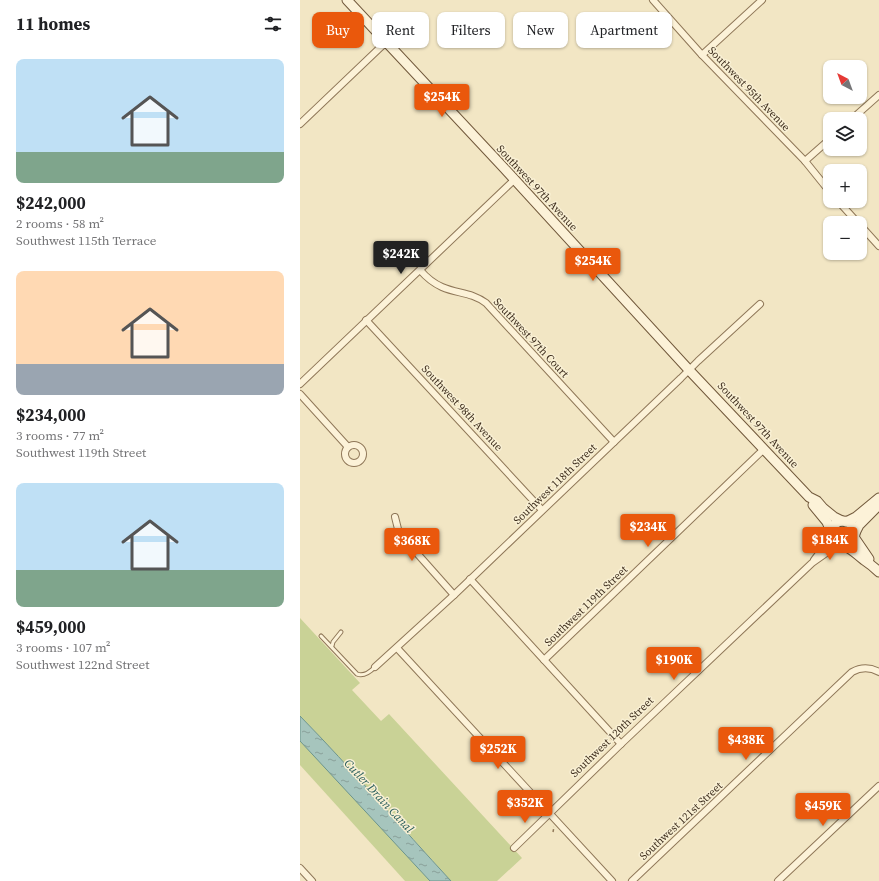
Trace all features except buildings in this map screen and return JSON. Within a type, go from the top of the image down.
[{"type":"street","name":"Southwest 97th Avenue","points":[[347,0],[372,27]]},
{"type":"street","name":"Southwest 95th Avenue","points":[[653,0],[702,55],[805,161],[823,183]]},
{"type":"street","points":[[702,55],[762,0]]},
{"type":"street","points":[[300,124],[380,48]]},
{"type":"street","name":"Southwest 97th Avenue","points":[[392,48],[689,370],[809,497],[812,504],[827,522],[831,534]]},
{"type":"street","points":[[860,112],[879,95]]},
{"type":"street","points":[[805,161],[823,145]]},
{"type":"street","points":[[300,384],[514,180]]},
{"type":"street","points":[[844,208],[852,216]]},
{"type":"street","points":[[867,233],[879,246]]},
{"type":"street","name":"Southwest 97th Court","points":[[420,270],[429,280],[437,285],[446,289],[472,295],[486,303],[614,442]]},
{"type":"street","name":"Southwest 118th Street","points":[[375,667],[454,595],[698,360],[760,304]]},
{"type":"street","name":"Southwest 98th Avenue","points":[[366,320],[542,510]]},
{"type":"street","points":[[300,394],[348,447]]},
{"type":"street","name":"Southwest 119th Street","points":[[544,660],[764,449]]},
{"type":"street","name":"Southwest 97th Avenue","points":[[809,497],[817,501],[834,517],[844,522]]},
{"type":"street","points":[[879,498],[856,517],[844,522],[838,522],[831,534],[833,540],[853,551],[879,572]]},
{"type":"street","points":[[841,545],[850,543],[859,525],[879,505]]},
{"type":"street","points":[[395,516],[399,534],[454,595]]},
{"type":"street","points":[[844,522],[852,526],[854,535],[871,564]]},
{"type":"street","name":"Southwest 120th Street","points":[[812,563],[831,534]]},
{"type":"street","name":"Southwest 120th Street","points":[[514,848],[621,744],[812,563],[841,545]]},
{"type":"street","points":[[470,579],[621,744]]},
{"type":"street","points":[[397,648],[612,881]]},
{"type":"street","name":"Southwest 121st Street","points":[[632,881],[852,672],[860,668],[870,668],[879,672]]},
{"type":"street","points":[[778,881],[879,786]]},
{"type":"street","points":[[300,868],[312,881]]},
{"type":"lane","points":[[333,648],[332,643],[341,632]]},
{"type":"lane","points":[[321,636],[333,648]]},
{"type":"lane","name":"Southwest 118th Street","points":[[333,648],[357,674],[361,675],[375,667]]},
{"type":"green space","points":[[300,618],[360,683],[352,690],[381,721],[389,714],[522,858],[497,881],[451,881],[300,716]]},
{"type":"green space","points":[[300,741],[430,881],[405,881],[300,765]]},
{"type":"water","points":[[300,716],[451,881],[430,881],[300,741]]},
{"type":"water label","name":"Cutler Drain Canal","points":[[379,796]]}]
